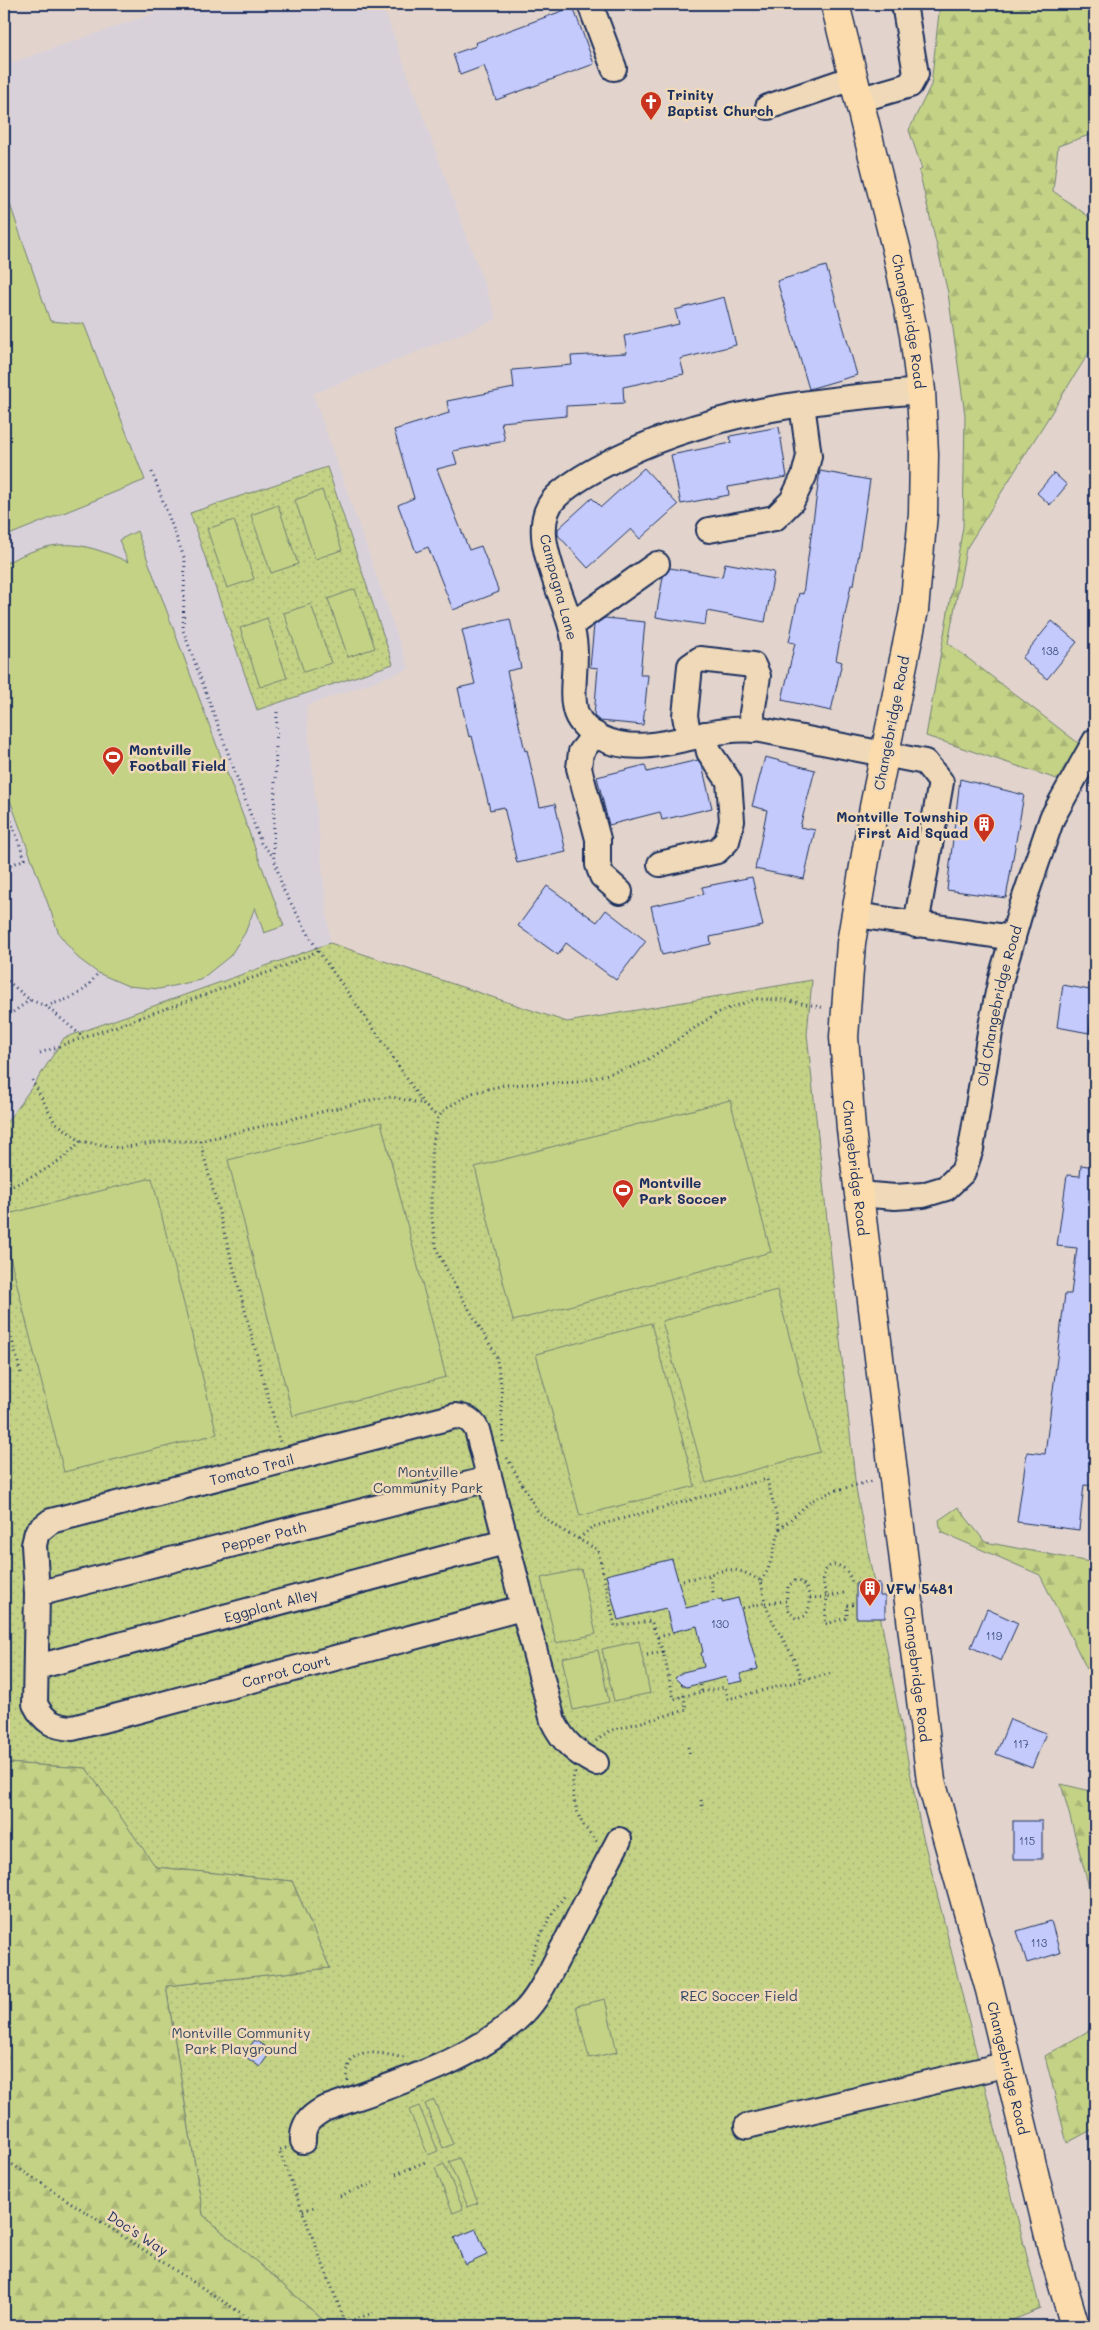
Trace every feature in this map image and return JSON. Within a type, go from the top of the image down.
[{"type":"main road","name":"Changebridge Road","points":[[836,4],[914,334],[921,391],[924,454],[920,562],[914,610],[885,754],[851,943],[844,1037],[851,1130],[931,1781],[990,1990],[1052,2248],[1075,2326]]},
{"type":"street","points":[[590,4],[614,68]]},
{"type":"street","points":[[768,107],[856,89],[910,85],[916,74],[904,4]]},
{"type":"street","name":"Campagna Lane","points":[[916,925],[941,782],[925,762],[753,730],[732,730],[634,746],[611,742],[595,734],[581,723],[575,712],[575,653],[571,625],[550,564],[542,529],[543,517],[556,497],[576,481],[625,453],[661,437],[761,410],[844,397],[921,391]]},
{"type":"street","points":[[709,530],[775,518],[792,502],[804,476],[809,456],[802,404]]},
{"type":"street","points":[[571,625],[657,564]]},
{"type":"street","points":[[660,864],[717,851],[727,841],[732,821],[728,781],[685,716],[690,666],[700,659],[752,665],[758,676],[752,714],[753,730]]},
{"type":"street","points":[[595,734],[581,752],[579,768],[598,839],[598,865],[602,876],[620,892]]},
{"type":"street","name":"Old Changebridge Road","points":[[859,1194],[895,1197],[923,1195],[946,1188],[963,1172],[972,1149],[991,1026],[1001,978],[1013,938],[1052,818],[1095,741]]},
{"type":"street","points":[[856,915],[1013,938]]},
{"type":"street","name":"Tomato Trail","points":[[37,1594],[34,1545],[37,1532],[51,1522],[285,1459],[455,1416],[469,1419],[477,1430],[490,1479]]},
{"type":"street","points":[[490,1479],[522,1608],[554,1721],[565,1740],[589,1760]]},
{"type":"street","name":"Pepper Path","points":[[37,1594],[490,1479]]},
{"type":"street","name":"Eggplant Alley","points":[[36,1668],[505,1542]]},
{"type":"street","points":[[36,1668],[37,1594]]},
{"type":"street","name":"Carrot Court","points":[[36,1668],[35,1704],[43,1719],[50,1724],[73,1728],[522,1608]]},
{"type":"street","points":[[299,2143],[302,2131],[310,2117],[355,2101],[429,2070],[483,2045],[506,2029],[525,2011],[543,1985],[619,1840]]},
{"type":"street","points":[[747,2126],[1008,2064]]},
{"type":"path","points":[[152,472],[185,560],[183,630],[261,843],[273,855]]},
{"type":"path","points":[[277,712],[273,855],[283,889],[318,951],[382,1039],[424,1104],[438,1117]]},
{"type":"path","points":[[4,802],[24,859],[4,868]]},
{"type":"path","points":[[40,1053],[275,970],[318,951]]},
{"type":"path","points":[[46,1006],[70,999],[86,990],[98,972]]},
{"type":"path","points":[[4,978],[30,1000],[46,1006],[83,1037]]},
{"type":"path","points":[[9,1015],[30,1000]]},
{"type":"path","points":[[829,1009],[786,1000],[755,1000],[717,1013],[647,1060],[629,1068],[579,1082],[504,1086],[472,1093],[447,1108],[438,1117],[431,1154],[431,1213],[437,1250],[453,1282],[496,1355],[501,1385],[503,1451],[538,1512],[554,1526],[598,1550],[615,1626],[651,1621],[663,1652],[674,1699],[725,1687],[728,1699],[832,1673]]},
{"type":"path","points":[[32,1080],[54,1122],[80,1141],[119,1148],[168,1141],[200,1141],[375,1099],[392,1097],[424,1104]]},
{"type":"path","points":[[4,1190],[31,1177],[72,1151],[80,1141]]},
{"type":"path","points":[[200,1141],[285,1459]]},
{"type":"path","points":[[4,1309],[21,1374]]},
{"type":"path","points":[[579,1538],[592,1527],[767,1479],[780,1529],[768,1570],[761,1581],[765,1603],[772,1623],[798,1666],[802,1681]]},
{"type":"path","points":[[780,1529],[811,1501],[833,1491],[875,1480]]},
{"type":"path","points":[[852,1585],[850,1575],[846,1569],[839,1566],[826,1568],[823,1572],[822,1579],[826,1596],[825,1624],[848,1618],[847,1605],[853,1605]]},
{"type":"path","points":[[683,1580],[708,1575],[725,1568],[740,1571],[761,1581]]},
{"type":"path","points":[[708,1575],[713,1592]]},
{"type":"path","points":[[795,1581],[802,1582],[808,1589],[810,1609],[806,1616],[797,1619],[792,1617],[787,1608],[786,1601],[788,1586],[795,1581]]},
{"type":"path","points":[[810,1598],[844,1593]]},
{"type":"path","points":[[743,1608],[786,1601]]},
{"type":"path","points":[[658,1637],[678,1632]]},
{"type":"path","points":[[647,1655],[663,1652]]},
{"type":"path","points":[[700,1685],[702,1692]]},
{"type":"path","points":[[593,1849],[597,1841],[583,1825],[574,1794],[572,1778],[589,1760],[600,1736],[609,1731],[686,1710],[684,1696]]},
{"type":"path","points":[[688,1747],[690,1755]]},
{"type":"path","points":[[700,1800],[703,1810]]},
{"type":"path","points":[[529,1966],[536,1944],[550,1915],[567,1893]]},
{"type":"path","points":[[355,2101],[348,2067],[351,2059],[368,2052],[414,2059]]},
{"type":"path","points":[[299,2143],[279,2150],[344,2319]]},
{"type":"path","name":"Doc's Way","points":[[4,2159],[261,2326]]},
{"type":"path","points":[[396,2174],[426,2162]]},
{"type":"path","points":[[340,2196],[372,2183]]},
{"type":"path","points":[[302,2211],[316,2206]]},
{"type":"path","points":[[335,2326],[373,2313]]},
{"type":"shaded area","points":[[182,4],[382,4],[497,319],[313,394],[409,669],[306,706],[330,943],[64,1038],[4,1133],[4,65]]},
{"type":"green space","points":[[940,4],[1095,4],[1095,133],[1058,146],[1053,191],[1095,221],[1095,343],[966,549],[948,643],[1086,749],[1069,783],[926,736],[963,527],[965,415],[948,293],[919,171],[922,169],[909,130],[931,85]]},
{"type":"green space","points":[[4,187],[50,321],[84,324],[145,480],[4,537]]},
{"type":"green space","points":[[327,467],[393,664],[257,710],[190,513]]},
{"type":"green space","points":[[322,490],[342,550],[315,559],[295,500]]},
{"type":"green space","points":[[278,505],[298,564],[271,573],[251,515]]},
{"type":"green space","points":[[234,520],[254,579],[227,588],[207,529]]},
{"type":"green space","points":[[137,531],[284,926],[264,933],[255,907],[245,933],[230,956],[200,980],[159,989],[128,986],[98,973],[78,958],[59,934],[4,784],[4,564],[37,549],[66,545],[94,549],[128,562],[119,540]]},
{"type":"green space","points":[[355,589],[375,648],[348,657],[328,599]]},
{"type":"green space","points":[[311,604],[331,663],[304,672],[284,613]]},
{"type":"green space","points":[[267,618],[287,678],[260,687],[240,628]]},
{"type":"green space","name":"Montville Community Park","points":[[330,943],[567,1022],[812,980],[807,1034],[856,1489],[921,1829],[1040,2309],[998,2326],[330,2326],[203,2215],[166,1986],[330,1968],[292,1881],[155,1867],[86,1768],[4,1763],[4,1126],[64,1038]]},
{"type":"green space","name":"Montville Park Soccer","points":[[730,1100],[771,1252],[513,1321],[475,1167]]},
{"type":"green space","points":[[381,1122],[446,1377],[293,1416],[228,1160]]},
{"type":"green space","points":[[152,1178],[217,1434],[64,1472],[4,1233],[4,1215]]},
{"type":"green space","points":[[777,1290],[820,1452],[706,1483],[662,1321]]},
{"type":"green space","points":[[651,1323],[695,1486],[580,1516],[536,1354]]},
{"type":"green space","points":[[958,1507],[985,1542],[1095,1563],[1095,1685],[1040,1575],[941,1532],[939,1520]]},
{"type":"green space","points":[[581,1569],[596,1634],[556,1643],[541,1578]]},
{"type":"green space","points":[[639,1641],[650,1693],[614,1701],[602,1649]]},
{"type":"green space","points":[[598,1650],[609,1702],[573,1710],[562,1658]]},
{"type":"green space","points":[[4,1763],[86,1768],[156,1867],[292,1881],[330,1968],[166,1986],[203,2215],[330,2326],[4,2326]]},
{"type":"green space","points":[[1061,1784],[1095,1792],[1095,1909]]},
{"type":"green space","points":[[605,1999],[617,2052],[589,2058],[576,2006]]},
{"type":"green space","points":[[1095,2027],[1095,2128],[1067,2143],[1045,2056]]},
{"type":"green space","points":[[434,2100],[453,2144],[443,2148],[425,2104]]},
{"type":"green space","points":[[419,2106],[438,2151],[428,2155],[409,2110]]},
{"type":"green space","points":[[459,2158],[478,2203],[468,2207],[449,2162]]},
{"type":"green space","points":[[444,2164],[463,2209],[453,2213],[435,2168]]},
{"type":"building","points":[[573,7],[594,64],[496,100],[484,66],[460,75],[453,54],[476,46],[475,43]]},
{"type":"building","points":[[826,266],[857,375],[809,389],[777,281]]},
{"type":"building","points":[[724,297],[736,345],[680,359],[684,374],[623,387],[624,403],[566,406],[566,416],[501,422],[505,441],[453,451],[457,464],[437,469],[469,550],[481,546],[499,592],[453,610],[428,547],[416,552],[398,505],[414,498],[394,430],[449,413],[447,401],[514,388],[512,370],[572,365],[571,356],[627,353],[624,336],[679,324],[675,310]]},
{"type":"building","points":[[779,427],[787,477],[728,487],[729,495],[681,504],[671,455],[731,443],[730,436]]},
{"type":"building","points":[[644,468],[678,505],[640,539],[631,529],[588,568],[558,535],[558,529],[592,498],[601,507]]},
{"type":"building","points":[[820,471],[870,480],[854,585],[851,585],[836,660],[842,662],[831,711],[782,700],[795,643],[789,642],[799,593],[803,594]]},
{"type":"building","points":[[1054,473],[1067,485],[1050,505],[1037,493]]},
{"type":"building","points":[[725,563],[774,572],[765,622],[707,611],[705,625],[656,617],[663,577],[670,568],[722,577]]},
{"type":"building","points":[[605,618],[645,622],[640,675],[648,675],[643,725],[600,721],[594,716],[598,668],[590,667],[594,625]]},
{"type":"building","points":[[510,619],[521,668],[507,671],[525,751],[527,750],[540,807],[555,804],[566,852],[517,863],[504,807],[490,810],[472,736],[469,737],[458,688],[475,684],[462,630]]},
{"type":"building","points":[[1052,621],[1077,642],[1047,679],[1022,658]]},
{"type":"building","points":[[765,757],[815,770],[800,827],[815,830],[804,879],[755,869],[767,810],[752,806]]},
{"type":"building","points":[[698,760],[702,765],[712,808],[662,820],[660,812],[609,825],[597,777],[645,765],[647,772]]},
{"type":"building","name":"Montville Township First Aid Squad","points":[[960,779],[1024,795],[1006,898],[947,890]]},
{"type":"building","points":[[752,877],[763,926],[710,937],[711,944],[662,955],[651,906],[704,894],[702,887]]},
{"type":"building","points":[[547,886],[597,922],[606,910],[646,941],[616,980],[566,943],[558,955],[518,926]]},
{"type":"building","points":[[1063,985],[1095,991],[1089,1033],[1057,1027]]},
{"type":"building","points":[[1081,1165],[1095,1167],[1095,1486],[1084,1485],[1079,1530],[1017,1522],[1027,1452],[1045,1454],[1065,1294],[1071,1294],[1077,1248],[1057,1246],[1067,1175],[1080,1176]]},
{"type":"building","points":[[672,1559],[686,1608],[722,1599],[722,1602],[738,1598],[758,1669],[740,1674],[743,1681],[728,1684],[726,1677],[686,1687],[682,1685],[675,1678],[683,1672],[704,1667],[701,1653],[703,1652],[697,1626],[672,1632],[666,1608],[618,1620],[606,1575]]},
{"type":"building","name":"VFW 5481","points":[[856,1583],[880,1583],[880,1596],[885,1596],[885,1618],[856,1618]]},
{"type":"building","points":[[987,1609],[1018,1623],[1001,1661],[971,1647]]},
{"type":"building","points":[[1010,1719],[1046,1733],[1032,1768],[996,1754]]},
{"type":"building","points":[[1013,1821],[1042,1821],[1042,1859],[1013,1859]]},
{"type":"building","points":[[1051,1921],[1060,1953],[1027,1963],[1017,1931]]},
{"type":"building","points":[[255,2040],[271,2051],[260,2067],[243,2055]]},
{"type":"building","points":[[476,2229],[487,2255],[465,2265],[454,2238]]},
{"type":"place","name":"Trinity Baptist Church","points":[[651,121]]},
{"type":"place","name":"Montville Football Field","points":[[113,776]]},
{"type":"place","name":"Montville Township First Aid Squad","points":[[984,843]]},
{"type":"place","name":"Montville Park Soccer","points":[[623,1209]]},
{"type":"place","name":"VFW 5481","points":[[870,1607]]},
{"type":"park label","name":"REC Soccer Field","points":[[739,1995]]},
{"type":"park label","name":"Montville Community Park Playground","points":[[241,2040]]}]
